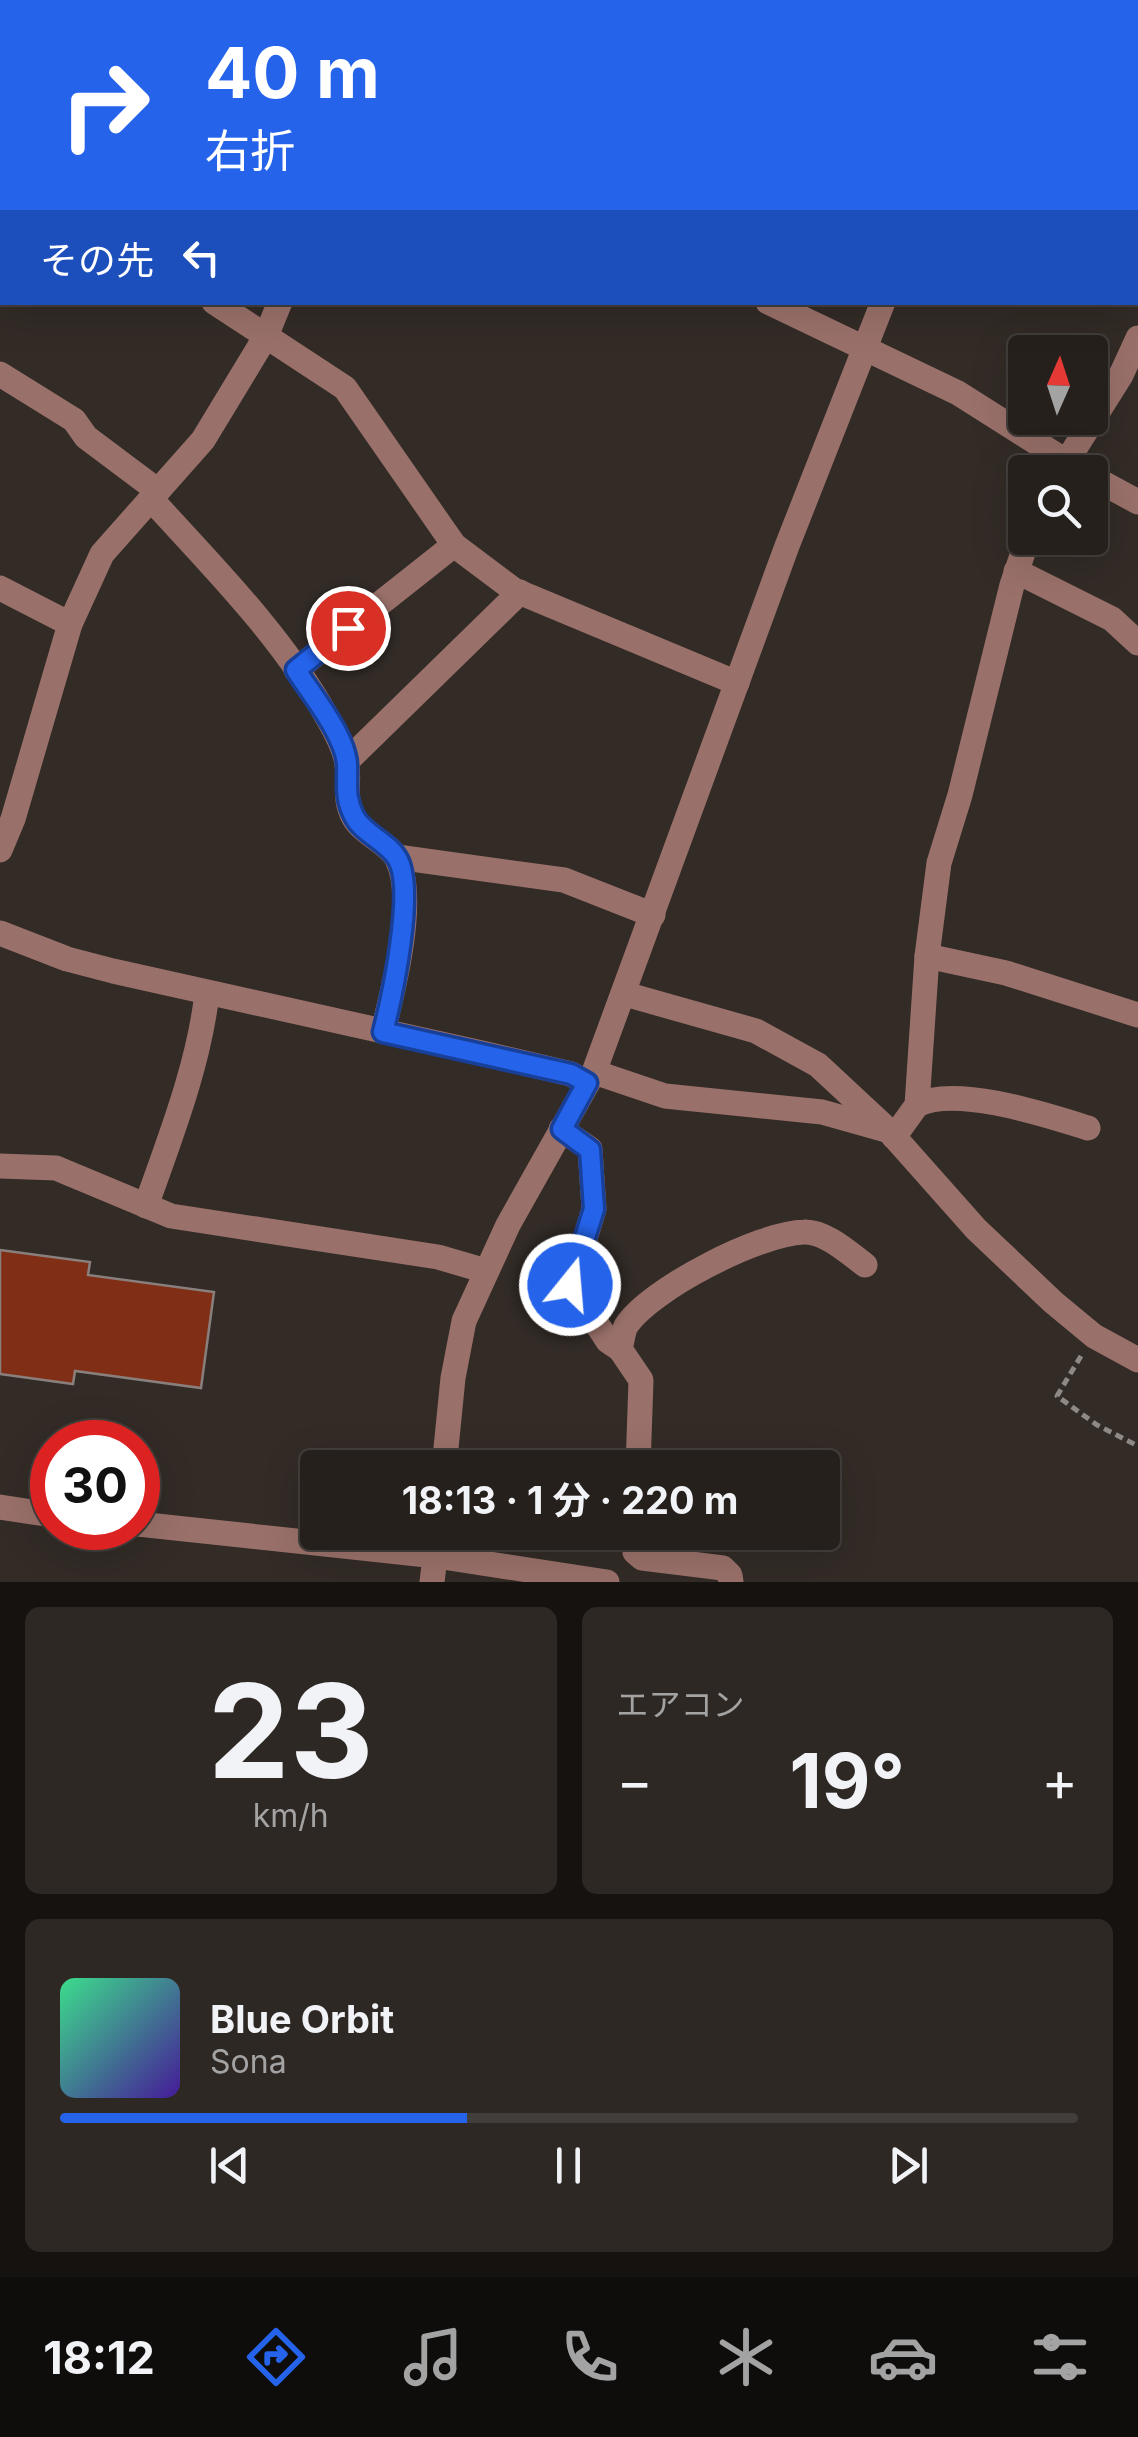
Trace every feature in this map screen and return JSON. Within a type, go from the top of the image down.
[{"type":"street","points":[[219,305],[344,388],[454,544],[520,592],[737,683]]},
{"type":"street","points":[[0,850],[13,819],[70,624],[102,554],[202,440],[266,336],[279,305]]},
{"type":"street","points":[[774,305],[958,393],[1049,455]]},
{"type":"street","points":[[446,1450],[459,1343],[486,1271],[590,1077],[625,994],[737,683],[882,305]]},
{"type":"street","points":[[1078,455],[1138,338]]},
{"type":"street","points":[[0,374],[74,420],[86,437],[154,495],[248,606],[327,717],[347,762],[344,786],[354,819],[397,857],[564,880],[653,915]]},
{"type":"street","points":[[1108,486],[1138,502]]},
{"type":"street","points":[[296,670],[454,544]]},
{"type":"street","points":[[916,1105],[938,863],[960,795],[1022,555]]},
{"type":"street","points":[[1016,571],[1112,618],[1138,642]]},
{"type":"street","points":[[0,588],[70,624]]},
{"type":"street","points":[[347,762],[520,592]]},
{"type":"street","points":[[383,1032],[402,946],[402,891],[397,857]]},
{"type":"street","points":[[0,933],[68,959],[207,993],[665,1096],[822,1112],[892,1134]]},
{"type":"street","points":[[927,956],[1006,974],[1138,1014]]},
{"type":"street","points":[[146,1206],[204,1019],[207,993]]},
{"type":"street","points":[[625,994],[777,1039],[818,1066],[892,1134],[976,1229],[1094,1336],[1138,1360]]},
{"type":"street","points":[[892,1134],[916,1105],[930,1098],[1042,1114],[1088,1128]]},
{"type":"street","points":[[562,1129],[590,1150],[594,1209],[570,1285],[641,1380],[639,1450]]},
{"type":"street","points":[[0,1166],[56,1168],[171,1216],[438,1257],[486,1271]]},
{"type":"street","points":[[620,1349],[626,1326],[654,1302],[711,1262],[747,1245],[808,1231],[865,1265]]},
{"type":"street","points":[[0,1507],[30,1512]]},
{"type":"street","points":[[160,1526],[436,1557],[607,1582]]},
{"type":"street","points":[[635,1550],[642,1558],[722,1568],[730,1575],[730,1582]]},
{"type":"path","points":[[1094,1336],[1057,1396],[1096,1425],[1138,1446]]},
{"type":"building","points":[[0,1250],[90,1262],[88,1275],[214,1292],[201,1388],[75,1371],[73,1384],[0,1374]]},
{"type":"route","points":[[348,628],[296,670],[327,717],[347,762],[344,786],[354,819],[397,857],[402,891],[402,946],[383,1032],[571,1074],[587,1083],[562,1129],[590,1150],[594,1209],[570,1285]]}]
